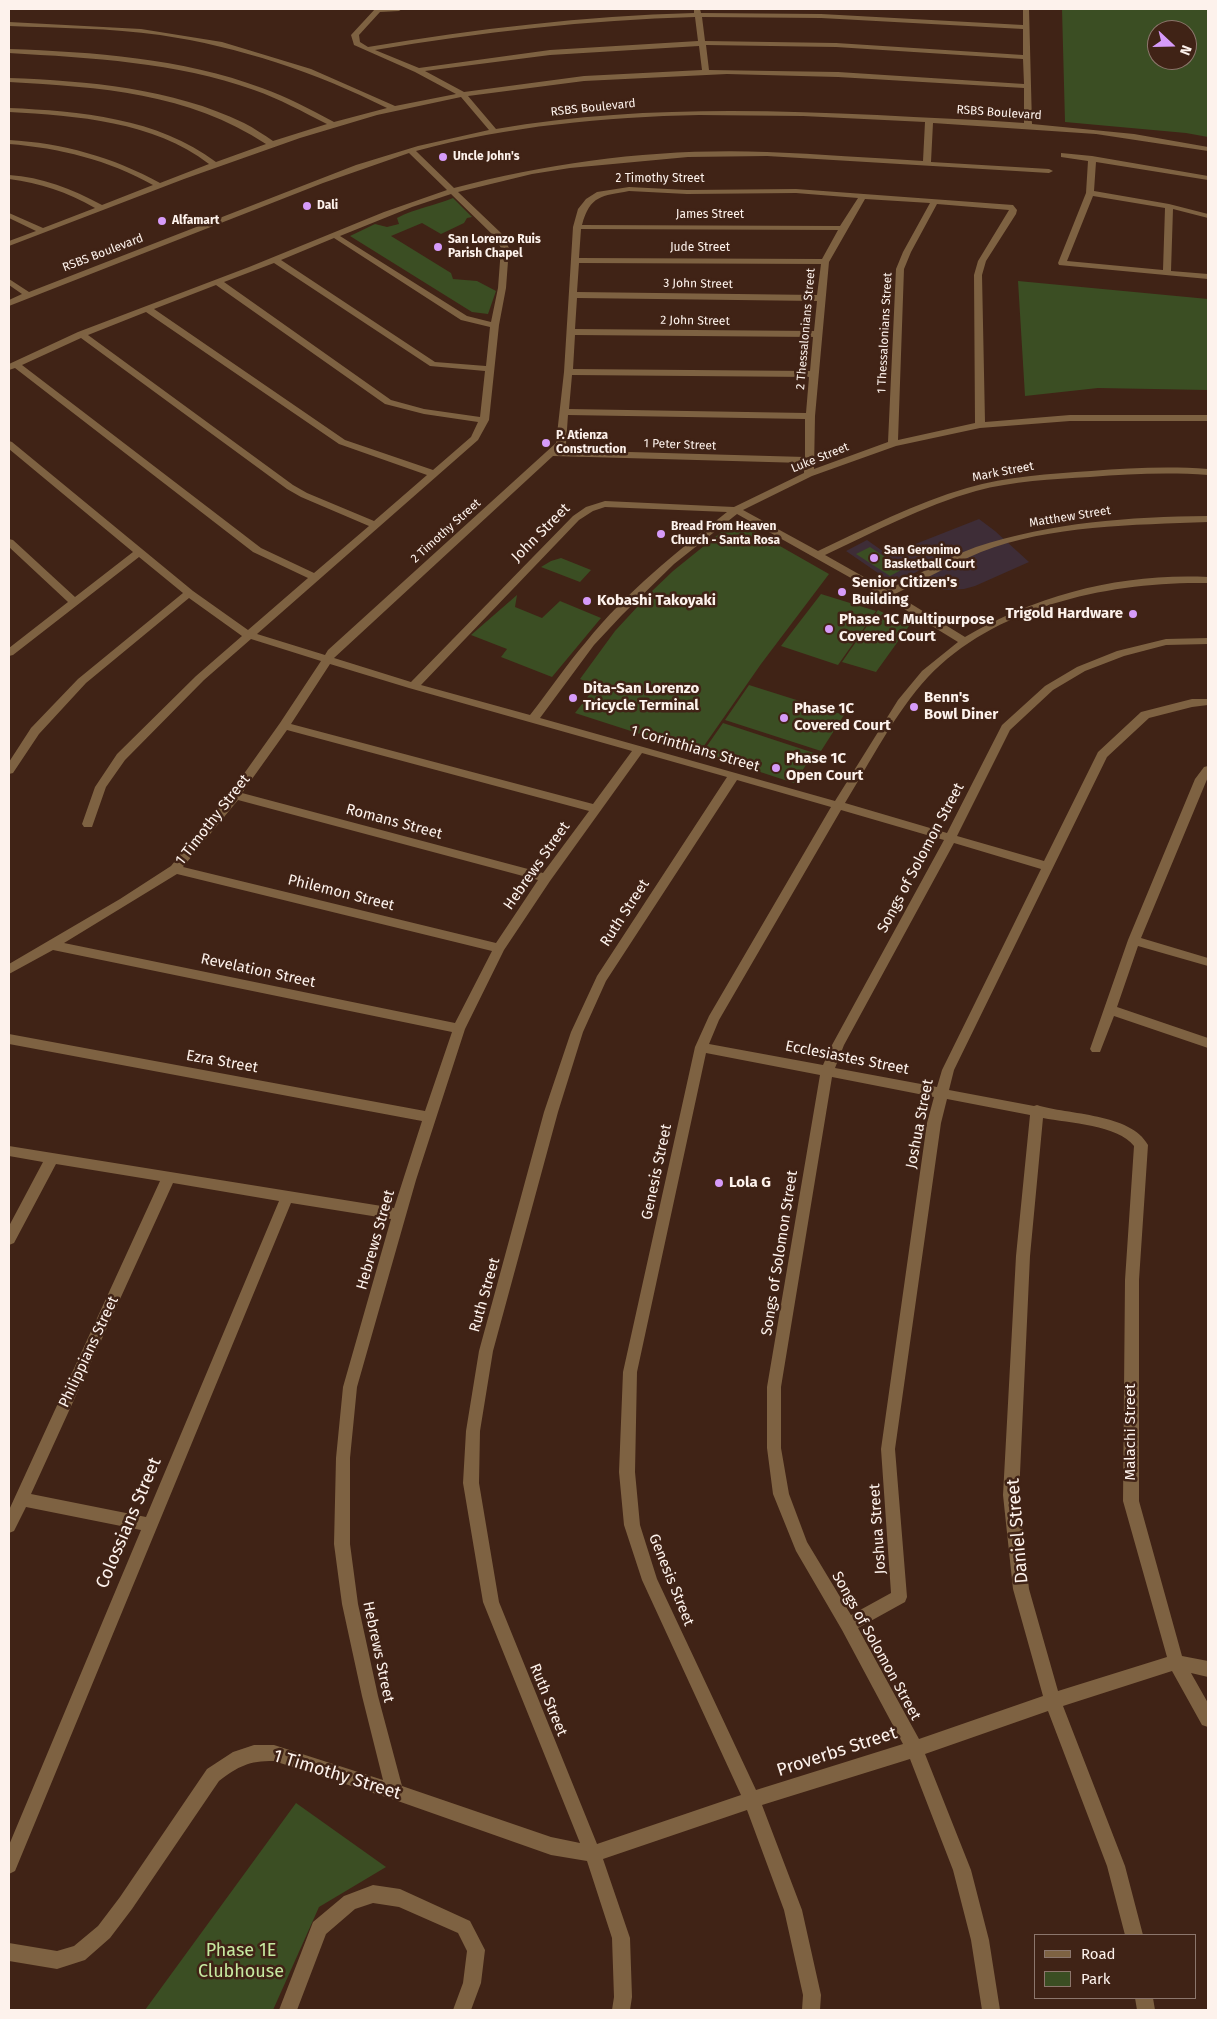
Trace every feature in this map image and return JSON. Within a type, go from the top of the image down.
[{"type":"street","points":[[399,9],[379,9],[354,35],[357,43],[418,70],[462,94],[494,131]]},
{"type":"street","points":[[1026,9],[1028,126]]},
{"type":"street","points":[[367,49],[432,38],[540,24],[697,12],[1026,27]]},
{"type":"street","points":[[697,12],[706,72]]},
{"type":"street","points":[[9,24],[112,28],[206,41],[253,52],[315,72],[347,84],[393,108]]},
{"type":"street","points":[[418,70],[544,52],[600,47],[702,43],[827,45],[1026,57]]},
{"type":"street","points":[[9,51],[128,59],[205,73],[249,86],[291,102],[333,124]]},
{"type":"street","points":[[9,244],[215,165],[333,124],[393,108],[501,87],[608,76],[706,72],[822,74],[1026,86]]},
{"type":"street","points":[[9,80],[97,86],[174,100],[228,118],[272,144]]},
{"type":"street","points":[[9,110],[81,117],[137,128],[194,149],[215,165]]},
{"type":"street","name":"RSBS Boulevard","points":[[9,303],[342,172],[411,151],[494,131],[596,118],[715,111],[1028,126],[1153,140],[1208,149]]},
{"type":"street","points":[[927,164],[929,120]]},
{"type":"street","points":[[9,142],[84,153],[140,174],[160,186]]},
{"type":"street","points":[[88,824],[101,787],[121,757],[162,714],[249,635],[475,438],[484,420],[489,368],[502,288],[505,248],[498,235],[455,190],[411,151]]},
{"type":"street","points":[[314,578],[257,550],[12,366],[81,334],[275,260],[411,204],[455,190],[539,170],[669,155],[767,154],[1049,171]]},
{"type":"street","points":[[1064,155],[1208,178]]},
{"type":"street","points":[[1092,158],[1090,193],[1062,262],[1208,277]]},
{"type":"street","points":[[9,177],[47,182],[102,208]]},
{"type":"street","name":"2 Timothy Street","points":[[327,659],[341,643],[561,444],[571,332],[577,227],[582,209],[589,200],[600,194],[616,190],[687,192],[769,191],[1004,205],[1010,207],[1013,210],[982,261],[978,275],[980,425]]},
{"type":"street","points":[[1090,193],[1169,206],[1208,216]]},
{"type":"street","name":"2 Thessalonians Street","points":[[809,474],[810,416],[825,262],[863,196]]},
{"type":"street","name":"1 Thessalonians Street","points":[[893,444],[900,268],[936,201]]},
{"type":"street","points":[[1167,273],[1169,206]]},
{"type":"street","points":[[9,215],[43,231]]},
{"type":"street","name":"James Street","points":[[577,227],[843,228]]},
{"type":"street","points":[[334,235],[464,318],[495,325]]},
{"type":"street","points":[[275,260],[434,364],[452,367],[489,368]]},
{"type":"street","name":"Jude Street","points":[[574,260],[825,262]]},
{"type":"street","points":[[9,281],[28,295]]},
{"type":"street","points":[[216,281],[388,402],[411,410],[484,420]]},
{"type":"street","name":"3 John Street","points":[[573,295],[822,298]]},
{"type":"street","points":[[148,309],[342,442],[435,474]]},
{"type":"street","name":"2 John Street","points":[[571,332],[818,334]]},
{"type":"street","points":[[81,334],[290,487],[304,495],[376,525]]},
{"type":"street","points":[[568,372],[814,374]]},
{"type":"street","points":[[564,412],[810,416]]},
{"type":"street","name":"Luke Street","points":[[533,719],[590,643],[670,562],[736,510],[809,474],[893,444],[980,425],[1070,418],[1208,418]]},
{"type":"street","name":"1 Corinthians Street","points":[[9,444],[189,593],[232,626],[249,635],[413,686],[640,748],[1046,866]]},
{"type":"street","name":"1 Peter Street","points":[[549,453],[810,460]]},
{"type":"street","name":"Mark Street","points":[[816,556],[906,513],[974,489],[1023,479],[1073,475],[1121,472],[1208,472]]},
{"type":"street","name":"John Street","points":[[413,686],[576,518],[586,510],[605,504],[736,510]]},
{"type":"street","points":[[736,510],[887,594],[964,641]]},
{"type":"street","name":"Matthew Street","points":[[887,594],[978,550],[1046,531],[1122,522],[1208,520]]},
{"type":"street","points":[[9,542],[74,602]]},
{"type":"street","points":[[10,650],[139,552]]},
{"type":"street","name":"Genesis Street","points":[[811,2010],[812,1995],[793,1910],[752,1800],[650,1580],[632,1525],[627,1472],[630,1372],[701,1047],[713,1019],[905,696],[938,661],[964,641],[1025,610],[1080,592],[1128,582],[1208,580]]},
{"type":"street","points":[[9,770],[35,731],[82,681],[189,593]]},
{"type":"street","name":"Songs of Solomon Street","points":[[991,2010],[980,1940],[962,1870],[914,1749],[848,1625],[801,1546],[781,1494],[774,1448],[774,1387],[827,1071],[838,1046],[950,839],[1006,728],[1049,688],[1081,670],[1121,653],[1166,642],[1208,641]]},
{"type":"street","name":"1 Timothy Street","points":[[9,970],[175,869],[235,795],[284,726],[327,659]]},
{"type":"street","name":"Joshua Street","points":[[848,1625],[899,1596],[888,1449],[932,1132],[940,1092],[948,1070],[1046,866],[1102,755],[1145,715],[1192,703],[1208,702]]},
{"type":"street","points":[[284,726],[597,809]]},
{"type":"street","name":"Hebrews Street","points":[[395,1792],[368,1687],[350,1604],[342,1544],[343,1458],[350,1387],[400,1215],[459,1029],[500,948],[546,878],[640,748]]},
{"type":"street","points":[[1096,1049],[1134,940],[1201,779],[1208,770]]},
{"type":"street","name":"Ruth Street","points":[[593,1854],[491,1602],[471,1483],[473,1431],[486,1351],[551,1112],[577,1032],[601,979],[734,775]]},
{"type":"street","name":"Romans Street","points":[[235,795],[546,878]]},
{"type":"street","name":"Philemon Street","points":[[175,869],[500,948]]},
{"type":"street","points":[[1134,940],[1208,962]]},
{"type":"street","name":"Revelation Street","points":[[51,946],[459,1029]]},
{"type":"street","points":[[1110,1010],[1208,1042]]},
{"type":"street","name":"Ezra Street","points":[[9,1039],[430,1117]]},
{"type":"street","name":"Ecclesiastes Street","points":[[701,1047],[1117,1126],[1133,1135]]},
{"type":"street","name":"Daniel Street","points":[[1037,1110],[1023,1256],[1011,1495],[1021,1589],[1053,1700],[1116,1866],[1134,1934]]},
{"type":"street","name":"Malachi Street","points":[[1133,1135],[1141,1145],[1132,1280],[1131,1501],[1176,1662],[1208,1719]]},
{"type":"street","points":[[9,1152],[400,1215]]},
{"type":"street","points":[[9,1239],[52,1158]]},
{"type":"street","name":"Philippians Street","points":[[9,1526],[169,1177]]},
{"type":"street","name":"Colossians Street","points":[[9,1865],[287,1197]]},
{"type":"street","points":[[22,1499],[150,1525]]},
{"type":"street","name":"Proverbs Street","points":[[593,1854],[752,1800],[914,1749],[1053,1700],[1176,1662],[1208,1669]]},
{"type":"street","name":"1 Timothy Street","points":[[9,1952],[57,1960],[79,1954],[104,1932],[126,1903],[213,1775],[233,1760],[254,1753],[274,1753],[395,1792],[551,1846],[593,1854]]},
{"type":"street","points":[[593,1854],[621,1938],[623,1997],[621,2010]]},
{"type":"street","points":[[288,2010],[319,1928],[350,1902],[373,1894],[400,1898],[464,1927],[476,1950],[472,1983],[462,2010]]},
{"type":"shaded area","points":[[979,519],[1029,562],[975,586],[964,589],[943,590],[922,569],[894,584],[846,551],[867,540],[890,554]]},
{"type":"green space","points":[[1062,9],[1208,9],[1208,137],[1186,133],[1065,122]]},
{"type":"green space","points":[[453,198],[472,217],[467,218],[464,223],[441,234],[422,223],[391,236],[451,273],[453,279],[477,281],[496,291],[488,314],[472,312],[350,236],[375,224],[387,227],[399,224],[397,218]]},
{"type":"green space","points":[[1018,281],[1208,299],[1208,390],[1098,388],[1025,396]]},
{"type":"green space","points":[[733,525],[741,525],[750,529],[829,574],[761,664],[699,753],[575,713],[596,686],[580,679],[615,631],[673,571],[725,529]]},
{"type":"green space","name":"San Geronimo Basketball Court","points":[[870,547],[903,569],[890,576],[856,554]]},
{"type":"green space","points":[[561,558],[591,570],[580,582],[541,567]]},
{"type":"green space","name":"Phase 1C Multipurpose Covered Court","points":[[821,594],[876,611],[838,665],[781,646]]},
{"type":"green space","points":[[517,595],[515,607],[542,618],[560,601],[601,618],[552,677],[501,657],[507,649],[471,635]]},
{"type":"green space","points":[[878,610],[909,626],[876,672],[842,662]]},
{"type":"green space","name":"Phase 1C Covered Court","points":[[749,685],[844,715],[821,751],[725,720]]},
{"type":"green space","name":"Phase 1C Open Court","points":[[723,723],[814,753],[794,783],[702,753]]},
{"type":"green space","name":"Phase 1E Clubhouse","points":[[296,1803],[386,1867],[319,1907],[273,2010],[145,2010]]},
{"type":"place","name":"Uncle John's","points":[[443,157]]},
{"type":"place","name":"Dali","points":[[307,206]]},
{"type":"place","name":"Alfamart","points":[[162,221]]},
{"type":"place","name":"San Lorenzo Ruis Parish Chapel","points":[[438,247]]},
{"type":"place","name":"P. Atienza Construction","points":[[546,443]]},
{"type":"place","name":"Bread From Heaven Church - Santa Rosa","points":[[661,534]]},
{"type":"place","name":"San Geronimo Basketball Court","points":[[874,558]]},
{"type":"place","name":"Senior Citizen's Building","points":[[842,592]]},
{"type":"place","name":"Kobashi Takoyaki","points":[[587,601]]},
{"type":"place","name":"Trigold Hardware","points":[[1133,614]]},
{"type":"place","name":"Phase 1C Multipurpose Covered Court","points":[[829,629]]},
{"type":"place","name":"Dita-San Lorenzo Tricycle Terminal","points":[[573,698]]},
{"type":"place","name":"Benn's Bowl Diner","points":[[914,707]]},
{"type":"place","name":"Phase 1C Covered Court","points":[[784,718]]},
{"type":"place","name":"Phase 1C Open Court","points":[[776,768]]},
{"type":"place","name":"Lola G","points":[[719,1183]]}]
